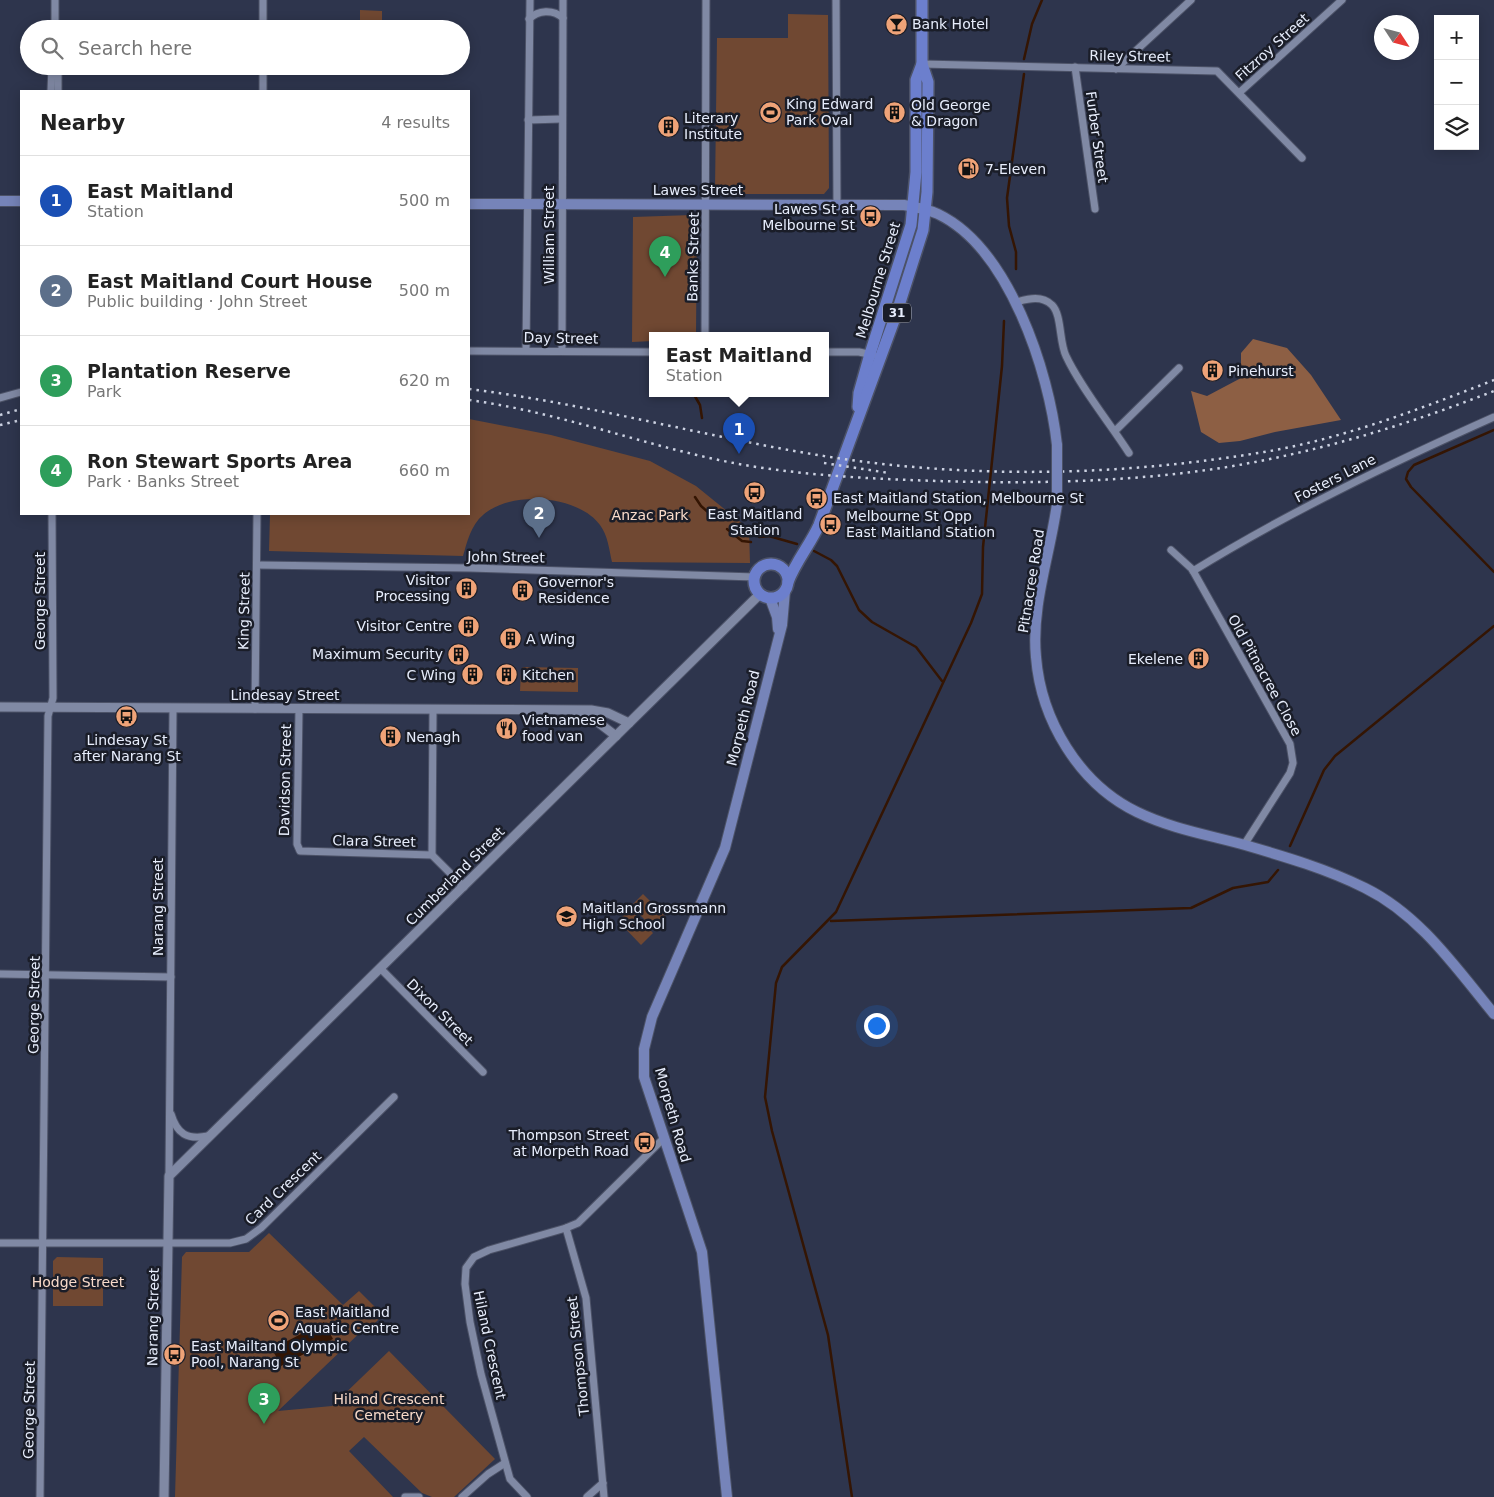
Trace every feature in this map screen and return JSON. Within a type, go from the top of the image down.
[{"type":"main road","name":"Melbourne Street","points":[[876,356],[917,252],[926,210],[928,82],[922,64],[922,0]]},
{"type":"main road","name":"Melbourne Street","points":[[787,586],[800,554],[811,541],[819,525],[858,414],[905,250],[914,207],[916,80],[922,64]]},
{"type":"main road","points":[[0,201],[20,201]]},
{"type":"main road","name":"Lawes Street","points":[[470,204],[837,205],[914,207],[926,210]]},
{"type":"main road","name":"Pitnacree Road","points":[[926,210],[949,220],[976,244],[1016,302],[1033,339],[1047,387],[1058,445],[1057,504],[1036,620],[1035,656],[1039,684],[1048,712],[1062,741],[1082,769],[1108,793],[1136,812],[1169,825],[1323,869],[1367,889],[1406,916],[1434,940],[1494,1014]]},
{"type":"main road","points":[[755,577],[761,567],[787,561],[800,554]]},
{"type":"main road","points":[[765,596],[778,597],[787,586],[785,571],[772,564]]},
{"type":"main road","name":"31","points":[[755,577],[754,585],[765,596]]},
{"type":"main road","name":"Morpeth Road","points":[[727,1497],[702,1252],[644,1077],[644,1049],[652,1017],[724,848],[778,638],[784,613],[787,586]]},
{"type":"main road","name":"Morpeth Road","points":[[765,596],[777,616],[778,638]]},
{"type":"street","points":[[55,0],[55,20]]},
{"type":"street","points":[[263,0],[263,20]]},
{"type":"street","name":"William Street","points":[[526,350],[528,19],[530,0]]},
{"type":"street","name":"William Street","points":[[562,351],[561,119],[563,0]]},
{"type":"street","name":"Banks Street","points":[[705,332],[706,0]]},
{"type":"street","points":[[836,0],[837,205]]},
{"type":"street","points":[[1116,69],[1191,0]]},
{"type":"street","name":"Fitzroy Street","points":[[1240,92],[1342,0]]},
{"type":"street","points":[[528,19],[539,12],[554,12],[563,18]]},
{"type":"street","name":"Riley Street","points":[[922,64],[1217,71],[1240,92],[1302,158]]},
{"type":"street","name":"Furber Street","points":[[1075,67],[1095,210]]},
{"type":"street","points":[[51,90],[52,75]]},
{"type":"street","points":[[58,75],[58,90]]},
{"type":"street","points":[[263,75],[263,90]]},
{"type":"street","points":[[528,120],[561,119]]},
{"type":"street","points":[[1016,302],[1033,298],[1043,300],[1054,308],[1057,313],[1060,339],[1067,358],[1129,453]]},
{"type":"street","name":"Day Street","points":[[470,351],[649,352]]},
{"type":"street","points":[[829,352],[876,356]]},
{"type":"street","points":[[1115,431],[1179,368]]},
{"type":"street","points":[[0,398],[20,392]]},
{"type":"street","name":"Fosters Lane","points":[[1193,571],[1264,529],[1356,480],[1494,417]]},
{"type":"street","name":"George Street","points":[[40,1497],[47,975],[48,716],[53,698],[52,515]]},
{"type":"street","name":"King Street","points":[[255,709],[258,515]]},
{"type":"street","name":"Old Pitnacree Close","points":[[1171,550],[1193,571],[1290,744],[1293,753],[1290,773],[1244,845]]},
{"type":"street","name":"John Street","points":[[258,565],[481,568],[755,577]]},
{"type":"street","name":"Cumberland Street","points":[[169,1176],[629,723],[765,596]]},
{"type":"street","name":"Lindesay Street","points":[[0,707],[599,711],[629,723]]},
{"type":"street","name":"Narang Street","points":[[164,1497],[173,708]]},
{"type":"street","name":"Davidson Street","points":[[299,709],[297,844],[300,852]]},
{"type":"street","points":[[432,855],[433,710]]},
{"type":"street","name":"Lindesay Street","points":[[570,711],[595,720],[616,736]]},
{"type":"street","name":"Clara Street","points":[[300,852],[432,855],[464,887]]},
{"type":"street","name":"Dixon Street","points":[[380,969],[483,1072]]},
{"type":"street","points":[[0,974],[171,977]]},
{"type":"street","name":"Card Crescent","points":[[168,1243],[230,1243],[254,1234],[394,1097]]},
{"type":"street","name":"Narang Street","points":[[169,1106],[175,1126],[181,1134],[193,1139],[208,1136]]},
{"type":"street","points":[[566,1228],[578,1223],[664,1138]]},
{"type":"street","name":"Hiland Crescent","points":[[527,1497],[510,1479],[481,1374],[470,1322],[465,1284],[466,1268],[474,1257],[489,1250],[566,1228]]},
{"type":"street","name":"Thompson Street","points":[[566,1228],[586,1298],[604,1497]]},
{"type":"street","points":[[0,1243],[168,1243]]},
{"type":"street","points":[[462,1497],[488,1474],[505,1463]]},
{"type":"street","points":[[587,1497],[602,1483]]},
{"type":"street","points":[[405,1497],[419,1497]]},
{"type":"green space","points":[[360,10],[382,11],[382,20],[360,20]]},
{"type":"green space","points":[[788,14],[828,15],[829,188],[824,194],[721,194],[715,189],[717,38],[788,38]]},
{"type":"green space","points":[[692,215],[697,219],[696,332],[649,332],[649,341],[632,342],[633,217]]},
{"type":"green space","name":"Anzac Park","points":[[470,419],[551,435],[650,461],[696,486],[749,529],[750,563],[612,562],[605,534],[600,525],[590,515],[576,507],[544,499],[510,502],[495,507],[483,515],[472,529],[463,556],[269,551],[270,515],[470,515]]},
{"type":"green space","points":[[523,667],[578,668],[578,692],[520,691],[521,670]]},
{"type":"green space","points":[[643,894],[666,917],[654,929],[631,906]]},
{"type":"green space","points":[[630,909],[653,933],[641,945],[618,921]]},
{"type":"green space","name":"Hiland Crescent Cemetery","points":[[269,1233],[343,1305],[359,1291],[383,1315],[371,1327],[368,1325],[278,1411],[332,1406],[389,1351],[495,1459],[454,1497],[432,1497],[422,1493],[364,1437],[349,1451],[393,1497],[175,1497],[182,1257],[186,1252],[249,1252]]},
{"type":"green space","name":"Hodge Street","points":[[57,1257],[103,1258],[103,1306],[53,1306],[53,1261]]},
{"type":"shaded area","points":[[1253,339],[1287,348],[1311,375],[1341,420],[1275,432],[1240,441],[1219,443],[1201,432],[1191,391],[1207,396],[1241,378],[1241,353]]},
{"type":"shaded area","points":[[324,1322],[333,1339],[281,1366],[272,1349]]},
{"type":"waterway","points":[[1024,59],[1032,24],[1042,0]]},
{"type":"waterway","points":[[1016,269],[1016,252],[1009,226],[1007,198],[1024,74]]},
{"type":"waterway","points":[[852,1497],[828,1335],[772,1131],[765,1097],[776,983],[782,967],[836,912],[971,623],[982,594],[983,547],[1002,366],[1004,321]]},
{"type":"waterway","points":[[695,397],[700,405],[702,418]]},
{"type":"waterway","points":[[1494,430],[1414,465],[1408,472],[1406,479],[1411,487],[1494,572]]},
{"type":"waterway","points":[[695,497],[701,506],[717,520]]},
{"type":"waterway","points":[[727,529],[742,541],[751,542]]},
{"type":"waterway","points":[[759,537],[769,536],[797,544]]},
{"type":"waterway","points":[[814,551],[831,560],[837,566],[859,610],[872,622],[916,647],[942,681]]},
{"type":"waterway","points":[[1290,846],[1324,770],[1335,756],[1494,626]]},
{"type":"waterway","points":[[831,921],[1191,908],[1233,888],[1268,882],[1278,870]]},
{"type":"railway","points":[[470,389],[559,403],[830,457],[938,469],[1047,472],[1156,466],[1264,452],[1352,431],[1438,402],[1494,380]]},
{"type":"railway","points":[[470,400],[575,422],[680,451],[750,466],[821,475],[891,479],[1045,482],[1116,479],[1186,473],[1256,462],[1360,437],[1494,391]]},
{"type":"railway","points":[[0,415],[20,409]]},
{"type":"railway","points":[[0,425],[20,420]]},
{"type":"railway","points":[[824,463],[889,473]]},
{"type":"place","name":"Bank Hotel","points":[[896,24]]},
{"type":"place","name":"King Edward Park Oval","points":[[770,112]]},
{"type":"place","name":"Old George & Dragon","points":[[895,113]]},
{"type":"place","name":"Literary Institute","points":[[668,126]]},
{"type":"place","name":"7-Eleven","points":[[969,169]]},
{"type":"place","name":"Lawes St at Melbourne St","points":[[871,217]]},
{"type":"place","name":"Ron Stewart Sports Area","points":[[665,277]]},
{"type":"place","name":"Pinehurst","points":[[1212,371]]},
{"type":"place","name":"East Maitland","points":[[739,454]]},
{"type":"place","name":"East Maitland Station","points":[[755,492]]},
{"type":"place","name":"East Maitland Station, Melbourne St","points":[[817,498]]},
{"type":"place","name":"Melbourne St Opp East Maitland Station","points":[[830,524]]},
{"type":"place","name":"East Maitland Court House","points":[[539,538]]},
{"type":"place","name":"Visitor Processing","points":[[466,588]]},
{"type":"place","name":"Governor's Residence","points":[[522,590]]},
{"type":"place","name":"Visitor Centre","points":[[468,626]]},
{"type":"place","name":"A Wing","points":[[510,639]]},
{"type":"place","name":"Maximum Security","points":[[459,654]]},
{"type":"place","name":"Ekelene","points":[[1199,659]]},
{"type":"place","name":"C Wing","points":[[472,675]]},
{"type":"place","name":"Kitchen","points":[[506,675]]},
{"type":"place","name":"Lindesay St after Narang St","points":[[127,717]]},
{"type":"place","name":"Vietnamese food van","points":[[506,728]]},
{"type":"place","name":"Nenagh","points":[[390,737]]},
{"type":"place","name":"Maitland Grossmann High School","points":[[566,916]]},
{"type":"place","name":"Thompson Street at Morpeth Road","points":[[645,1143]]},
{"type":"place","name":"East Maitland Aquatic Centre","points":[[279,1320]]},
{"type":"place","name":"East Mailtand Olympic Pool, Narang St","points":[[175,1354]]},
{"type":"place","name":"Plantation Reserve","points":[[264,1424]]}]
